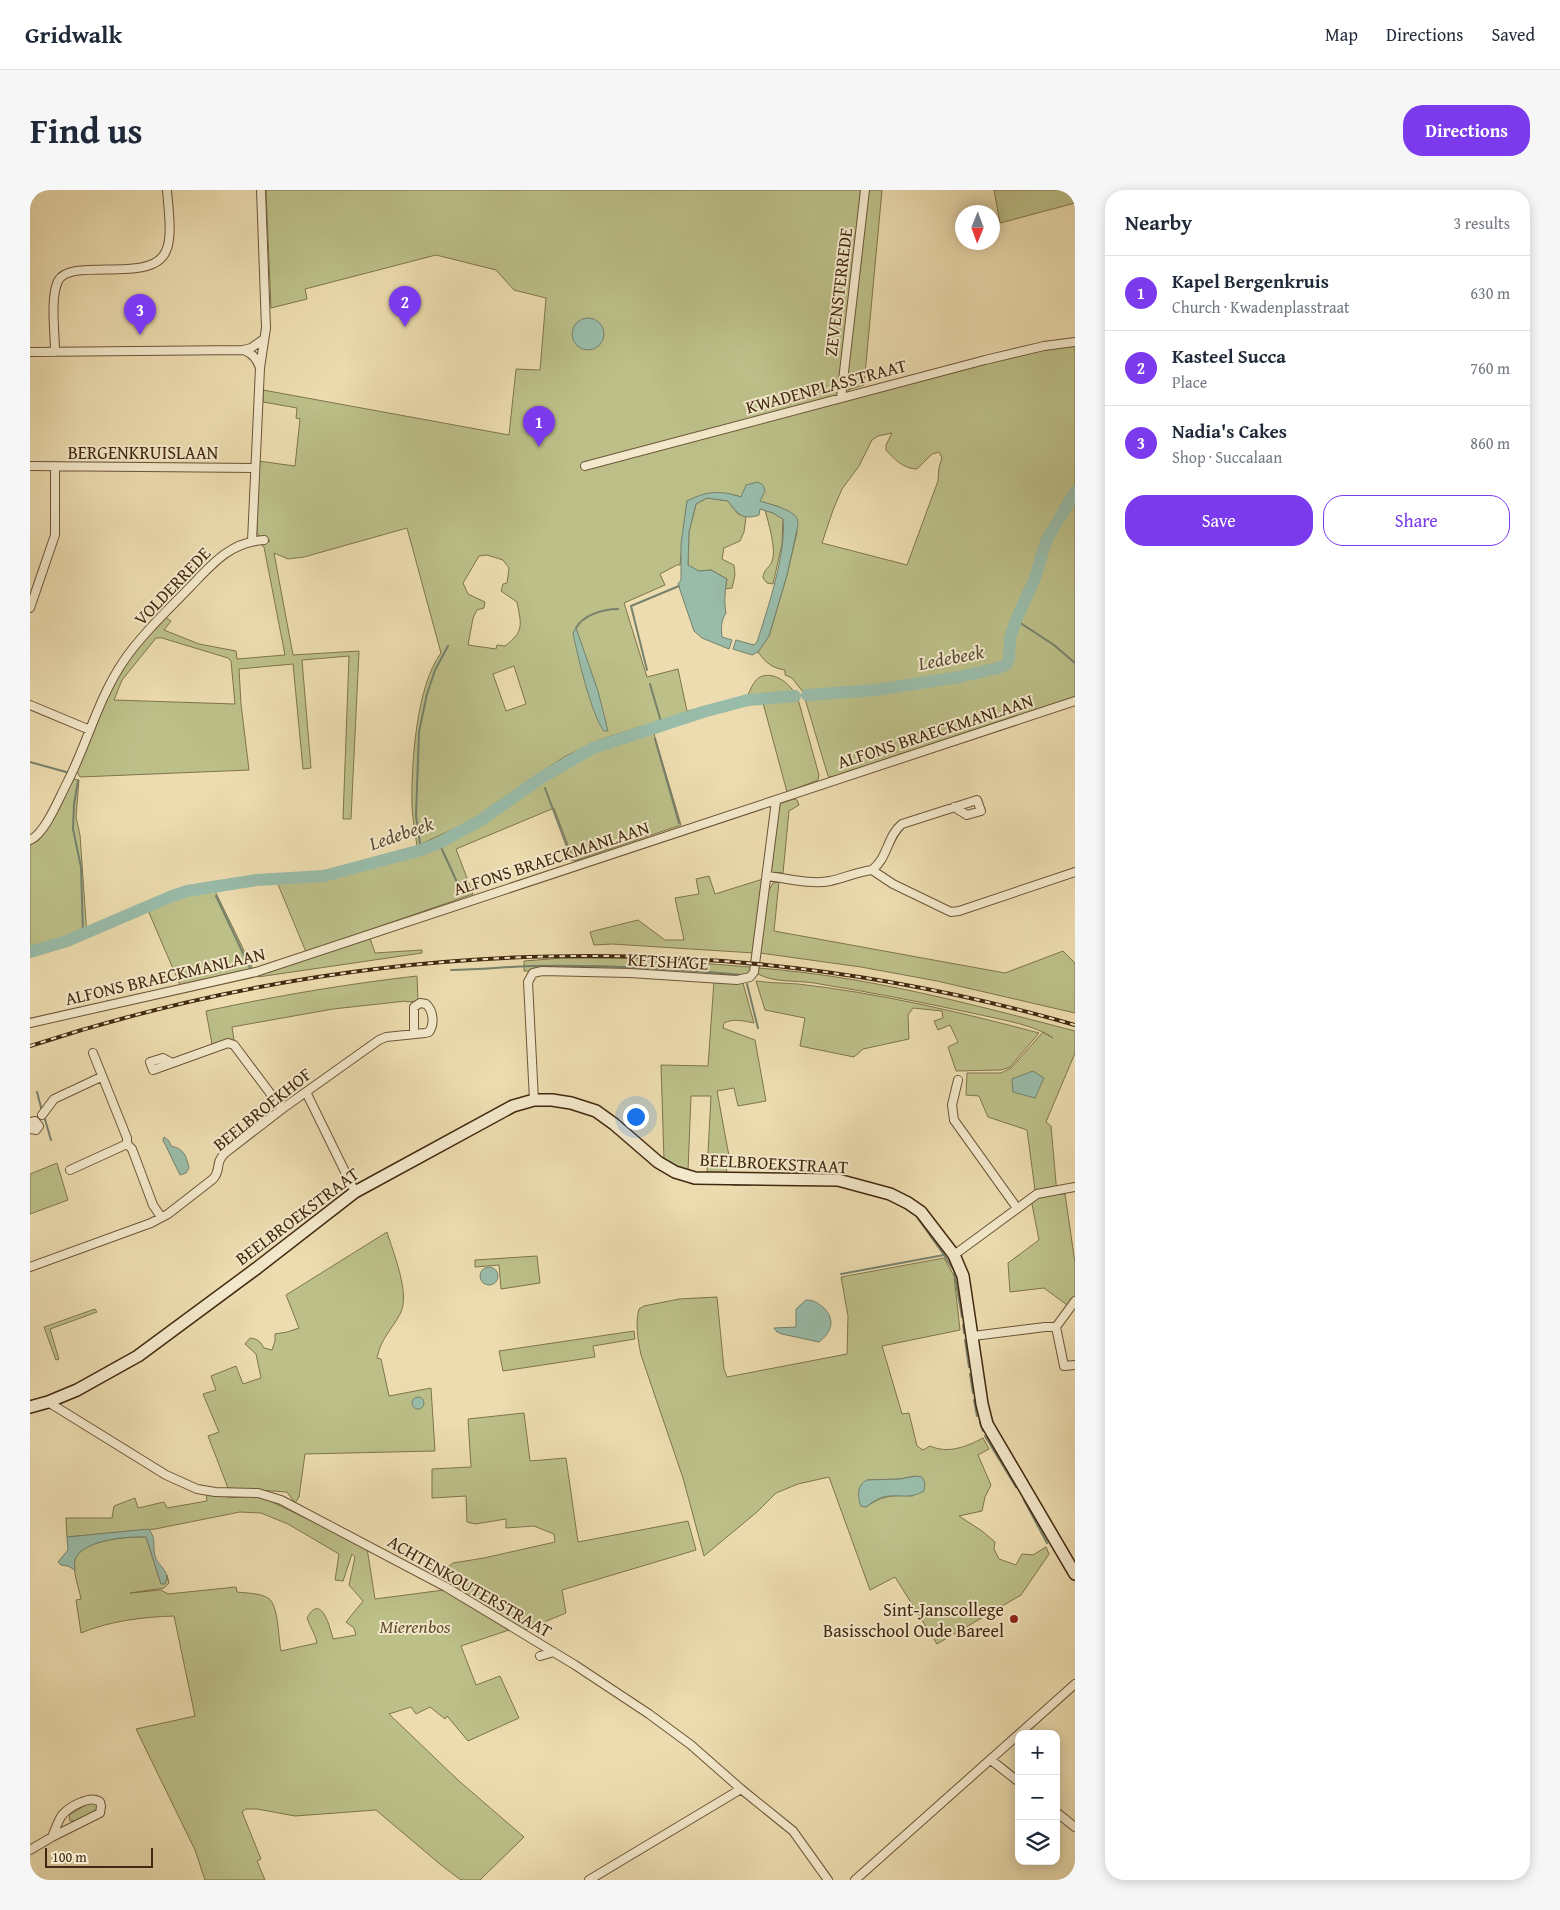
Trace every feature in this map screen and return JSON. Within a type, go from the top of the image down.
[{"type":"street","points":[[55,352],[54,290],[60,278],[72,271],[140,267],[153,265],[161,260],[169,243],[167,190]]},
{"type":"street","points":[[261,190],[266,328],[260,368],[252,541],[264,540]]},
{"type":"street","name":"ZEVENSTERREDE","points":[[841,398],[865,190]]},
{"type":"street","points":[[30,352],[243,350],[251,348],[264,339]]},
{"type":"street","name":"KWADENPLASSTRAAT","points":[[585,466],[1044,346],[1075,342]]},
{"type":"street","points":[[243,350],[250,353],[257,360],[260,368]]},
{"type":"street","name":"BERGENKRUISLAAN","points":[[30,466],[255,468]]},
{"type":"street","points":[[30,608],[54,535],[55,466]]},
{"type":"street","name":"VOLDERREDE","points":[[30,840],[34,839],[43,828],[69,779],[90,730],[124,661],[164,614],[218,557],[252,541]]},
{"type":"street","name":"ALFONS BRAECKMANLAAN","points":[[30,1023],[256,972],[1075,701]]},
{"type":"street","points":[[30,705],[90,730]]},
{"type":"street","name":"KETSHAGE","points":[[534,1100],[528,982],[530,975],[542,971],[630,973],[737,980],[750,977],[754,972],[776,800]]},
{"type":"street","points":[[767,876],[812,882],[829,882],[858,872],[872,870],[882,861],[897,828],[902,824],[954,807]]},
{"type":"street","points":[[872,870],[893,884],[939,908],[951,912],[959,911],[1075,872]]},
{"type":"street","name":"BEELBROEKHOF","points":[[30,1268],[151,1223],[161,1217],[213,1179],[216,1176],[218,1159],[282,1109],[379,1040],[386,1037],[414,1034]]},
{"type":"street","points":[[172,1063],[228,1043],[234,1045],[282,1109]]},
{"type":"street","points":[[93,1054],[127,1138],[127,1144],[132,1149],[153,1205],[161,1217]]},
{"type":"street","points":[[43,1113],[54,1099],[101,1077]]},
{"type":"street","points":[[958,1080],[952,1104],[954,1120],[1017,1208]]},
{"type":"street","points":[[306,1092],[355,1192]]},
{"type":"street","name":"BEELBROEKSTRAAT","points":[[30,1406],[48,1402],[77,1390],[138,1356],[257,1268],[355,1192],[513,1106],[534,1100],[571,1103],[596,1111],[658,1162],[675,1172],[695,1178],[838,1180],[890,1194],[921,1212],[954,1256],[963,1276],[983,1410],[987,1424],[1075,1574]]},
{"type":"street","points":[[30,1122],[35,1121],[39,1126],[36,1130],[30,1129]]},
{"type":"street","points":[[70,1170],[127,1144]]},
{"type":"street","points":[[954,1256],[1037,1194],[1075,1187]]},
{"type":"street","points":[[1075,1301],[1056,1327],[1064,1366],[1075,1365]]},
{"type":"street","points":[[973,1336],[1045,1326],[1056,1327]]},
{"type":"street","name":"ACHTENKOUTERSTRAAT","points":[[48,1402],[166,1475],[197,1489],[215,1492],[258,1493],[281,1500],[446,1587],[554,1652],[656,1719],[691,1745],[793,1831],[828,1880]]},
{"type":"street","points":[[540,1656],[554,1652]]},
{"type":"street","points":[[1023,1730],[1075,1684]]},
{"type":"street","points":[[855,1880],[1015,1738]]},
{"type":"street","points":[[991,1760],[1015,1779]]},
{"type":"street","points":[[594,1878],[741,1789]]},
{"type":"street","points":[[30,1850],[100,1813],[100,1802],[93,1798],[86,1799],[62,1815],[52,1837]]},
{"type":"street","points":[[1060,1815],[1075,1827]]},
{"type":"green space","points":[[266,190],[882,190],[864,385],[848,390],[851,399],[990,361],[1075,346],[1075,697],[831,777],[828,776],[803,692],[792,678],[785,675],[785,670],[770,664],[758,652],[769,636],[787,575],[797,532],[793,514],[777,506],[730,494],[687,501],[680,565],[660,574],[665,585],[624,603],[647,677],[678,669],[687,711],[747,697],[758,679],[766,675],[783,680],[796,694],[798,699],[819,775],[818,780],[787,792],[763,703],[748,703],[665,728],[654,734],[681,825],[574,861],[554,808],[456,849],[473,894],[306,952],[277,882],[325,879],[441,848],[504,809],[521,795],[541,784],[559,769],[618,740],[645,734],[643,726],[605,738],[566,756],[527,781],[479,817],[417,846],[412,812],[414,749],[426,685],[441,653],[407,528],[304,557],[288,559],[274,553],[293,655],[359,651],[351,819],[343,819],[349,656],[302,660],[311,768],[303,769],[293,664],[239,669],[249,770],[80,777],[76,770],[117,675],[165,617],[171,621],[164,630],[199,644],[236,651],[237,659],[285,655],[264,547],[260,544],[270,541],[258,535],[257,531],[258,461],[295,466],[300,419],[296,418],[297,408],[263,402],[263,390],[509,435],[516,369],[540,370],[546,298],[514,290],[496,270],[436,255],[305,289],[307,299],[271,308]],"holes":[[[892,433],[886,445],[886,450],[896,460],[912,469],[917,469],[932,454],[939,452],[942,458],[938,481],[907,565],[822,543],[842,489],[859,466],[872,440],[878,436]],[[487,555],[503,560],[509,568],[507,583],[503,584],[501,591],[517,602],[520,622],[519,631],[505,646],[497,645],[496,649],[468,645],[473,618],[477,610],[484,608],[485,602],[468,594],[463,583],[479,556]],[[156,638],[162,638],[228,658],[231,661],[235,704],[114,700],[122,680]],[[514,666],[526,704],[506,711],[493,674]]]},
{"type":"green space","points":[[994,190],[1075,190],[1075,203],[1000,223],[1000,205],[997,205]]},
{"type":"green space","points":[[707,498],[728,501],[738,514],[746,517],[744,532],[740,541],[724,548],[722,559],[734,565],[735,575],[732,588],[725,589],[727,579],[711,570],[699,571],[688,566],[689,532],[696,504]]},
{"type":"green space","points":[[765,510],[783,519],[782,544],[773,584],[767,583],[763,578],[764,572],[772,561],[773,556],[772,536]]},
{"type":"green space","points":[[73,779],[79,780],[76,817],[80,835],[87,936],[69,944],[30,956],[30,844],[38,841]]},
{"type":"green space","points":[[794,799],[797,800],[799,805],[789,811],[783,873],[771,872],[779,804]]},
{"type":"green space","points":[[709,876],[715,894],[763,879],[754,953],[612,944],[594,945],[590,932],[638,920],[665,940],[684,940],[675,898],[699,894],[696,879]]},
{"type":"green space","points":[[779,882],[774,931],[1005,973],[1063,951],[1075,963],[1075,1013],[937,981],[861,967],[760,953],[767,894],[773,883]]},
{"type":"green space","points":[[215,891],[253,969],[180,985],[147,908],[180,897]]},
{"type":"green space","points":[[370,938],[375,953],[422,950],[422,953],[258,977],[257,975]]},
{"type":"green space","points":[[563,958],[637,958],[750,967],[751,970],[746,977],[524,971],[524,961]]},
{"type":"green space","points":[[758,968],[839,977],[879,984],[958,1001],[1075,1031],[1075,1053],[1046,1122],[1051,1126],[1057,1194],[1065,1194],[1075,1263],[1075,1300],[1067,1305],[1044,1288],[1010,1292],[1008,1263],[1039,1240],[1030,1194],[1035,1190],[1027,1130],[988,1117],[979,1096],[966,1095],[967,1073],[1001,1073],[1011,1068],[1043,1032],[1009,1021],[919,1002],[814,983],[771,979],[758,974]]},
{"type":"green space","points":[[417,976],[418,1001],[333,1009],[232,1027],[234,1040],[212,1044],[206,1011],[311,991]]},
{"type":"green space","points":[[714,981],[743,983],[754,1023],[739,1020],[732,1021],[724,1023],[723,1028],[755,1040],[766,1101],[738,1106],[734,1088],[717,1091],[729,1156],[724,1156],[727,1173],[707,1172],[711,1096],[691,1096],[688,1171],[680,1169],[664,1160],[661,1065],[708,1066]]},
{"type":"green space","points":[[756,981],[798,984],[889,998],[1039,1033],[1010,1067],[1001,1070],[956,1071],[948,1047],[958,1042],[950,1025],[938,1030],[934,1021],[943,1018],[942,1011],[913,1008],[908,1015],[909,1039],[863,1049],[854,1057],[800,1046],[805,1018],[765,1010]]},
{"type":"green space","points":[[57,1163],[68,1200],[30,1214],[30,1174]]},
{"type":"green space","points":[[387,1232],[400,1273],[403,1306],[381,1345],[377,1358],[381,1359],[389,1396],[431,1388],[435,1451],[305,1454],[299,1497],[295,1503],[287,1492],[228,1488],[208,1436],[219,1432],[203,1394],[216,1390],[211,1376],[236,1366],[243,1384],[261,1378],[256,1354],[245,1344],[250,1338],[253,1338],[264,1348],[272,1350],[275,1334],[299,1328],[286,1295]]},
{"type":"green space","points":[[537,1256],[540,1283],[501,1289],[499,1265],[475,1267],[475,1260]]},
{"type":"green space","points":[[944,1258],[954,1276],[960,1330],[882,1346],[902,1414],[909,1413],[917,1446],[923,1450],[930,1446],[943,1449],[957,1448],[983,1438],[989,1449],[978,1455],[991,1485],[985,1497],[982,1511],[959,1516],[995,1542],[994,1549],[999,1559],[1016,1565],[1022,1554],[1033,1555],[1046,1547],[1049,1554],[1021,1595],[937,1644],[895,1577],[870,1590],[829,1477],[798,1484],[776,1493],[757,1512],[704,1556],[683,1478],[641,1355],[637,1326],[639,1309],[644,1306],[679,1299],[717,1297],[724,1369],[727,1377],[847,1354],[848,1316],[841,1277]],"holes":[[[915,1476],[913,1496],[888,1497],[866,1507],[861,1506],[859,1490],[867,1480],[900,1479]]]},
{"type":"green space","points":[[95,1309],[97,1312],[50,1329],[59,1359],[56,1360],[44,1327]]},
{"type":"green space","points":[[634,1331],[635,1339],[593,1346],[595,1357],[503,1371],[499,1351]]},
{"type":"green space","points":[[524,1413],[530,1461],[566,1458],[578,1542],[688,1521],[696,1550],[562,1590],[566,1613],[525,1630],[448,1587],[444,1570],[453,1563],[555,1542],[554,1534],[534,1526],[506,1528],[506,1519],[475,1524],[467,1522],[466,1496],[432,1498],[432,1469],[471,1467],[468,1419]]},
{"type":"green space","name":"Mierenbos","points":[[206,1493],[227,1494],[228,1498],[251,1496],[266,1499],[367,1548],[375,1599],[444,1590],[512,1629],[461,1646],[476,1685],[500,1676],[519,1718],[468,1741],[447,1716],[445,1719],[430,1707],[416,1714],[411,1707],[389,1714],[459,1781],[524,1837],[480,1880],[461,1880],[376,1810],[295,1816],[257,1809],[246,1809],[242,1812],[261,1859],[257,1861],[265,1880],[205,1880],[195,1850],[136,1729],[195,1716],[174,1616],[126,1620],[103,1625],[81,1633],[76,1600],[81,1599],[74,1569],[75,1560],[79,1553],[95,1544],[129,1537],[146,1537],[161,1584],[167,1580],[167,1575],[169,1583],[164,1588],[130,1593],[161,1590],[168,1594],[236,1587],[237,1592],[265,1596],[272,1602],[274,1607],[281,1651],[317,1643],[307,1618],[312,1611],[317,1609],[321,1610],[324,1614],[333,1639],[356,1635],[354,1628],[346,1622],[363,1601],[349,1585],[355,1557],[352,1554],[343,1581],[335,1580],[339,1554],[288,1524],[261,1513],[240,1512],[155,1529],[67,1537],[66,1518],[112,1518],[114,1506],[135,1498],[138,1508],[164,1502],[167,1508],[207,1501]]},
{"type":"green space","points":[[89,1803],[96,1803],[97,1810],[76,1821],[70,1821],[69,1815]]},
{"type":"shaded area","points":[[588,318],[594,319],[599,323],[603,328],[603,340],[599,345],[594,349],[588,350],[582,349],[577,345],[573,340],[572,334],[573,328],[577,323],[582,319]]},
{"type":"shaded area","points":[[758,482],[763,485],[765,491],[760,501],[790,512],[796,517],[798,525],[787,575],[769,636],[758,652],[752,655],[733,649],[736,640],[754,645],[757,642],[771,598],[779,564],[783,519],[773,513],[760,509],[759,515],[753,517],[740,515],[728,501],[707,498],[696,504],[689,532],[688,565],[699,571],[711,570],[727,579],[726,613],[722,622],[722,637],[732,640],[729,649],[702,638],[694,631],[678,584],[681,580],[681,544],[687,501],[707,493],[726,493],[741,497],[746,485]]},
{"type":"shaded area","points":[[576,628],[598,691],[608,731],[604,731],[599,724],[590,699],[573,633]]},
{"type":"shaded area","points":[[1033,1071],[1044,1078],[1035,1098],[1013,1092],[1012,1079]]},
{"type":"shaded area","points":[[164,1137],[171,1146],[184,1153],[189,1168],[186,1173],[180,1175],[163,1140]]},
{"type":"shaded area","points":[[489,1267],[497,1272],[498,1276],[493,1284],[489,1285],[481,1280],[480,1276],[485,1268]]},
{"type":"shaded area","points":[[806,1300],[814,1301],[820,1305],[830,1317],[831,1322],[827,1335],[819,1342],[782,1334],[774,1328],[796,1327],[796,1309]]},
{"type":"shaded area","points":[[416,1397],[420,1397],[424,1403],[420,1409],[416,1409],[412,1405],[412,1401]]},
{"type":"shaded area","points":[[915,1476],[922,1477],[925,1483],[924,1491],[907,1496],[886,1496],[866,1507],[861,1506],[859,1491],[861,1485],[867,1480],[900,1479]]},
{"type":"shaded area","points":[[149,1529],[154,1540],[155,1556],[166,1575],[165,1584],[161,1584],[146,1537],[119,1538],[89,1546],[76,1558],[74,1563],[75,1570],[58,1562],[68,1550],[67,1537]]},
{"type":"waterway","name":"Ledebeek","points":[[807,695],[876,690],[959,677],[1006,665],[1009,659],[1010,638],[1035,578],[1046,541],[1075,492]]},
{"type":"waterway","points":[[647,670],[631,606],[679,586]]},
{"type":"waterway","points":[[576,628],[588,616],[606,610],[618,609]]},
{"type":"waterway","points":[[1016,620],[1054,645],[1075,663]]},
{"type":"waterway","points":[[421,850],[416,816],[419,732],[427,694],[435,670],[448,646]]},
{"type":"waterway","points":[[650,684],[662,725]]},
{"type":"waterway","name":"Ledebeek","points":[[30,952],[67,941],[187,891],[257,880],[324,876],[421,850],[439,843],[481,820],[541,778],[593,748],[703,712],[748,700],[795,696]]},
{"type":"waterway","points":[[655,739],[679,823]]},
{"type":"waterway","points":[[30,762],[66,772]]},
{"type":"waterway","points":[[78,781],[74,804],[73,829],[81,867],[83,934]]},
{"type":"waterway","points":[[545,788],[572,860]]},
{"type":"waterway","points":[[439,843],[462,893]]},
{"type":"waterway","points":[[216,896],[250,968]]},
{"type":"waterway","points":[[451,970],[531,966],[584,966],[689,970],[742,975]]},
{"type":"waterway","points":[[747,984],[758,1028]]},
{"type":"waterway","points":[[37,1092],[42,1111]]},
{"type":"waterway","points":[[44,1116],[51,1140]]},
{"type":"waterway","points":[[707,1184],[721,1184]]},
{"type":"waterway","points":[[733,1185],[752,1185]]},
{"type":"waterway","points":[[758,1185],[782,1185]]},
{"type":"waterway","points":[[904,1207],[912,1213]]},
{"type":"waterway","points":[[917,1217],[944,1255]]},
{"type":"waterway","points":[[841,1274],[944,1255],[954,1271],[962,1317]]},
{"type":"waterway","points":[[963,1325],[964,1333]]},
{"type":"waterway","points":[[965,1340],[969,1367]]},
{"type":"waterway","points":[[970,1374],[973,1393]]},
{"type":"waterway","points":[[974,1400],[977,1416]]},
{"type":"waterway","points":[[980,1423],[983,1431]]},
{"type":"waterway","points":[[985,1436],[1016,1487]]},
{"type":"waterway","points":[[1024,1500],[1047,1543]]},
{"type":"railway","points":[[30,1046],[159,1009],[289,982],[420,964],[551,956],[683,958],[814,970],[945,993],[1075,1025]]},
{"type":"place","name":"Kasteel Succa","points":[[405,327]]},
{"type":"place","name":"Nadia's Cakes","points":[[140,335]]},
{"type":"place","name":"Kapel Bergenkruis","points":[[539,447]]},
{"type":"place","name":"Sint-Janscollege Basisschool Oude Bareel","points":[[1014,1619]]}]
